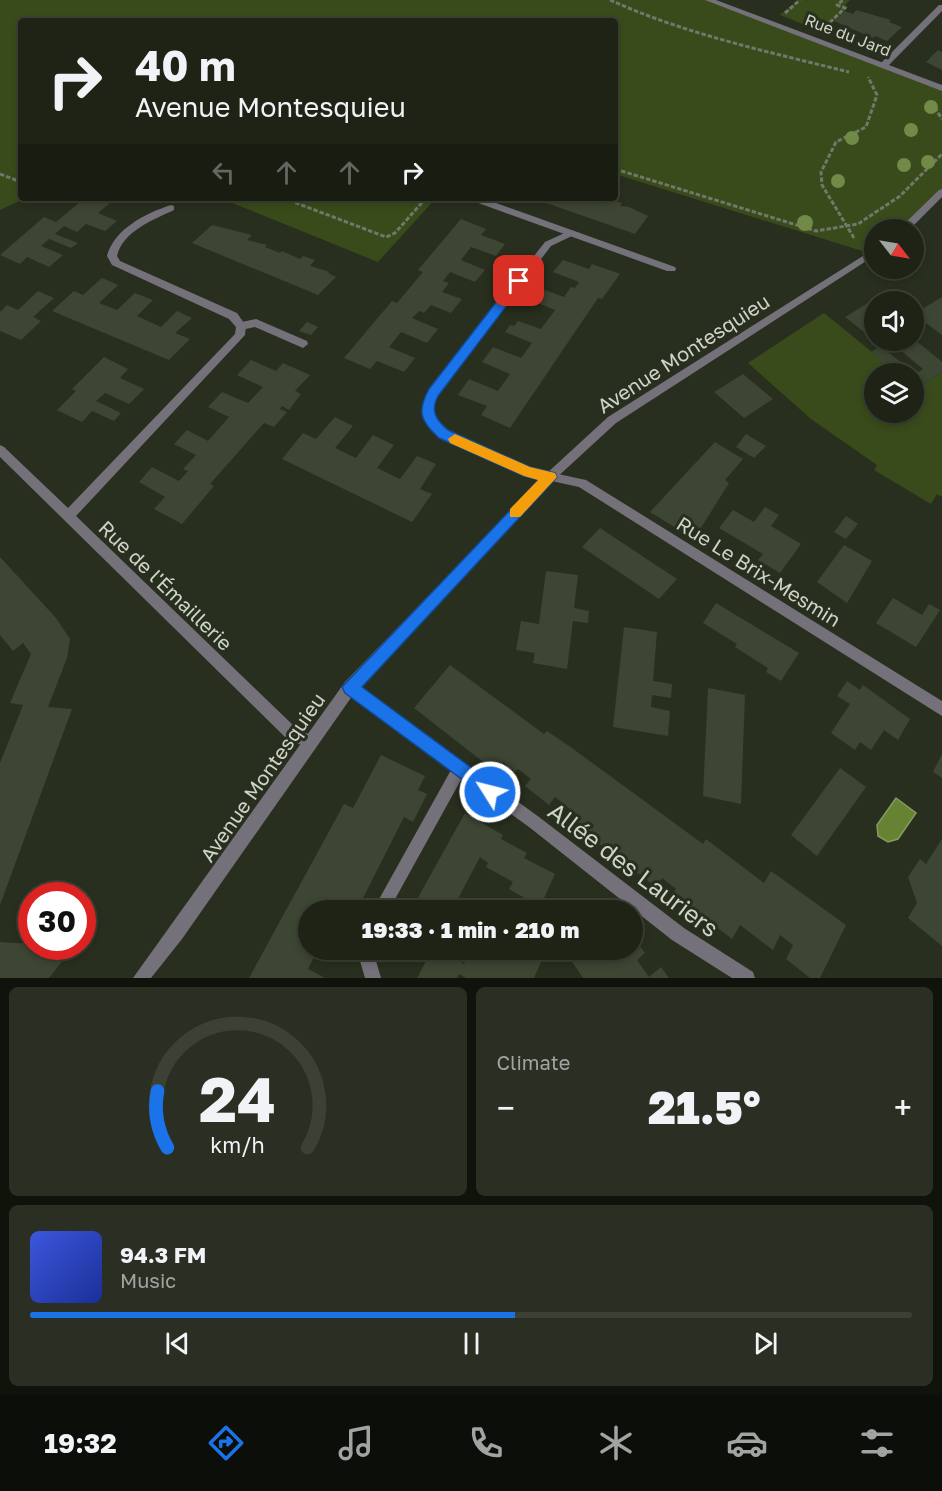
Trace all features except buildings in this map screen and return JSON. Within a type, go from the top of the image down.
[{"type":"street","name":"Rue du Jard","points":[[709,0],[942,88]]},
{"type":"street","points":[[884,65],[942,7]]},
{"type":"street","points":[[914,219],[942,192]]},
{"type":"street","points":[[481,201],[671,269]]},
{"type":"street","points":[[67,516],[234,345],[240,335],[241,326],[233,316],[116,263],[112,256],[116,244],[140,223],[171,208]]},
{"type":"street","name":"Rue Le Brix-Mesmin","points":[[571,233],[548,244],[434,392],[428,402],[427,412],[433,425],[443,434],[528,472],[582,483],[942,709]]},
{"type":"street","name":"Avenue Montesquieu","points":[[141,978],[176,933],[350,687],[550,477],[612,420],[637,402],[864,258]]},
{"type":"street","points":[[241,326],[256,323],[303,344]]},
{"type":"street","name":"Rue de l'Émaillerie","points":[[0,450],[290,732],[309,742]]},
{"type":"street","name":"Allée des Lauriers","points":[[350,687],[371,700],[459,769],[534,822],[678,934],[747,978]]},
{"type":"street","points":[[387,900],[459,769]]},
{"type":"street","points":[[368,960],[373,978]]},
{"type":"path","points":[[610,0],[634,11],[755,48],[851,72]]},
{"type":"path","points":[[779,17],[800,0]]},
{"type":"path","points":[[813,38],[845,8],[837,5],[843,0]]},
{"type":"path","points":[[860,74],[879,80]]},
{"type":"path","points":[[854,238],[822,184],[821,172],[836,142],[866,127],[877,95],[868,77]]},
{"type":"path","points":[[926,100],[935,104],[942,119]]},
{"type":"path","points":[[618,170],[816,231],[858,224],[900,196],[942,154]]},
{"type":"path","points":[[0,174],[18,181]]},
{"type":"path","points":[[291,201],[386,237],[395,233],[423,201]]},
{"type":"shaded area","points":[[0,0],[709,0],[942,88],[942,192],[914,219],[864,219],[864,252],[618,175],[618,18],[18,18],[20,201],[0,210]]},
{"type":"shaded area","points":[[798,0],[850,0],[845,5],[848,7],[823,32],[780,15]]},
{"type":"shaded area","points":[[227,201],[433,201],[378,262]]},
{"type":"shaded area","points":[[824,313],[864,345],[864,351],[871,351],[886,363],[864,363],[864,423],[924,423],[924,383],[942,372],[942,497],[937,494],[931,504],[874,470],[877,465],[811,419],[748,363]]},
{"type":"shaded area","points":[[896,798],[916,813],[898,839],[888,842],[878,836],[877,825]]},
{"type":"slow traffic","points":[[455,439],[528,472],[550,477],[515,513]]},
{"type":"route","points":[[490,792],[371,700],[350,687],[550,477],[528,472],[443,434],[429,420],[427,412],[428,402],[434,392],[519,281]]}]
